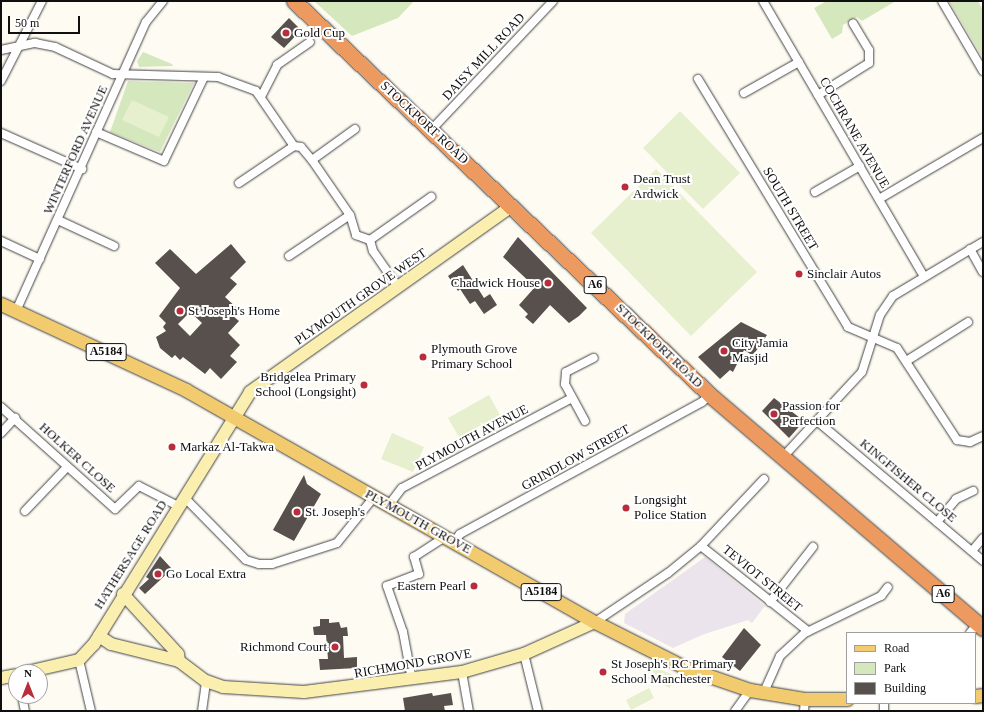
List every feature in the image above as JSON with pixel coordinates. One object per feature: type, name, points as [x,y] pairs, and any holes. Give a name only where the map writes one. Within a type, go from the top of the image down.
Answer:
[{"type":"highway","name":"STOCKPORT ROAD","points":[[294,1],[432,129],[710,395],[977,628]]},
{"type":"main road","name":"PLYMOUTH GROVE","points":[[1,304],[146,370],[233,417],[595,622],[686,668],[750,690],[764,692],[804,705],[846,699]]},
{"type":"street","points":[[1,81],[42,1]]},
{"type":"street","name":"WINTERFORD AVENUE","points":[[16,311],[82,169],[96,132],[146,22],[163,1]]},
{"type":"street","name":"DAISY MILL ROAD","points":[[432,129],[553,1]]},
{"type":"street","name":"COCHRANE AVENUE","points":[[763,1],[924,276]]},
{"type":"street","points":[[942,1],[983,71]]},
{"type":"street","points":[[818,95],[869,63],[869,50],[853,23]]},
{"type":"street","points":[[262,95],[277,65],[310,42]]},
{"type":"street","points":[[1,50],[21,44],[55,47],[112,74],[228,79],[262,95],[294,146]]},
{"type":"street","points":[[744,93],[799,62]]},
{"type":"street","points":[[96,132],[164,161],[204,77]]},
{"type":"street","name":"SOUTH STREET","points":[[698,79],[842,318],[854,332],[874,338],[897,348],[908,360],[949,431],[964,443],[983,436]]},
{"type":"street","points":[[312,160],[355,129]]},
{"type":"street","points":[[1,133],[82,169]]},
{"type":"street","points":[[879,199],[983,138]]},
{"type":"street","points":[[239,183],[294,146],[301,147],[312,160],[350,215],[356,235],[370,240]]},
{"type":"street","points":[[815,192],[860,166]]},
{"type":"street","points":[[370,240],[431,197]]},
{"type":"street","name":"PLYMOUTH GROVE WEST","points":[[233,417],[250,392],[512,206]]},
{"type":"street","points":[[289,256],[350,215]]},
{"type":"street","points":[[58,220],[114,246]]},
{"type":"street","points":[[370,240],[373,251],[398,287]]},
{"type":"street","points":[[1,241],[40,259]]},
{"type":"street","points":[[782,458],[862,372],[885,306],[893,296],[924,276],[983,242]]},
{"type":"street","points":[[970,250],[983,272]]},
{"type":"street","points":[[908,360],[968,322]]},
{"type":"street","points":[[585,421],[565,384],[566,372],[594,358]]},
{"type":"street","name":"GRINDLOW STREET","points":[[412,680],[403,632],[387,586],[419,574],[414,558],[450,540],[704,401],[710,395]]},
{"type":"street","name":"PLYMOUTH AVENUE","points":[[388,505],[402,488],[572,398]]},
{"type":"street","name":"HOLKER CLOSE","points":[[1,407],[115,508],[139,486],[181,502]]},
{"type":"street","name":"HATHERSAGE ROAD","points":[[79,660],[99,636],[123,594],[233,417]]},
{"type":"street","points":[[1,433],[15,418]]},
{"type":"street","name":"KINGFISHER CLOSE","points":[[817,421],[983,560]]},
{"type":"street","points":[[25,511],[67,467]]},
{"type":"street","name":"RICHMOND GROVE","points":[[99,636],[111,644],[179,661],[206,681],[241,691],[304,692],[412,680],[462,672],[524,654],[595,622],[668,573],[701,546],[764,479]]},
{"type":"street","points":[[937,522],[956,499],[973,491]]},
{"type":"street","points":[[181,502],[246,560],[258,564],[272,564],[337,543],[374,497]]},
{"type":"street","points":[[972,551],[983,538]]},
{"type":"street","name":"TEVIOT STREET","points":[[701,546],[808,631]]},
{"type":"street","points":[[770,602],[813,547]]},
{"type":"street","points":[[764,692],[780,656],[808,631],[881,596],[888,587]]},
{"type":"street","name":"RICHMOND GROVE","points":[[123,594],[178,654],[179,661]]},
{"type":"street","points":[[524,654],[538,711]]},
{"type":"street","points":[[48,667],[79,660],[91,711]]},
{"type":"street","points":[[462,672],[469,711]]},
{"type":"street","points":[[202,711],[206,681]]},
{"type":"street","points":[[735,711],[750,690]]},
{"type":"shaded area","points":[[705,557],[765,606],[752,623],[748,620],[702,635],[673,648],[624,623],[625,614]]},
{"type":"green space","points":[[314,1],[414,1],[398,18],[352,36]]},
{"type":"green space","points":[[827,1],[896,1],[862,21],[857,17],[843,25],[842,33],[832,39],[814,8]]},
{"type":"green space","points":[[949,1],[978,1],[983,10],[983,58]]},
{"type":"green space","points":[[143,52],[172,64],[173,66],[139,67],[137,61]]},
{"type":"green space","points":[[128,81],[194,83],[160,152],[110,132]]},
{"type":"green space","points":[[132,100],[169,117],[159,137],[122,120]]},
{"type":"green space","points":[[680,111],[740,173],[703,209],[643,148]]},
{"type":"green space","points":[[656,169],[757,272],[691,336],[591,233]]},
{"type":"green space","points":[[489,395],[500,415],[459,437],[448,418]]},
{"type":"green space","points":[[392,433],[424,447],[413,472],[381,459]]},
{"type":"green space","points":[[653,666],[675,676],[670,688],[647,678]]},
{"type":"green space","points":[[649,688],[654,698],[631,710],[626,700]]},
{"type":"building","name":"Gold Cup","points":[[289,18],[301,30],[284,48],[271,37]]},
{"type":"building","name":"Chadwick House","points":[[518,237],[587,308],[569,323],[550,305],[533,324],[525,317],[528,314],[519,305],[535,287],[503,257]]},
{"type":"building","name":"St Joseph's Home","points":[[231,244],[246,262],[230,278],[237,284],[225,297],[239,310],[233,316],[239,321],[228,333],[240,345],[230,356],[237,362],[221,379],[210,368],[205,374],[183,357],[180,360],[175,355],[172,358],[160,348],[156,337],[166,331],[163,327],[166,323],[159,316],[180,288],[155,263],[170,249],[196,274]],"holes":[[[190,312],[202,323],[190,336],[178,324]]]},
{"type":"building","points":[[463,265],[484,298],[490,294],[497,305],[484,314],[475,301],[470,304],[460,289],[458,291],[448,276]]},
{"type":"building","name":"City Jamia Masjid","points":[[741,322],[767,335],[752,355],[744,350],[733,372],[730,370],[720,379],[698,357]]},
{"type":"building","points":[[774,398],[804,421],[789,438],[762,411]]},
{"type":"building","name":"St. Joseph's","points":[[304,475],[307,484],[321,494],[294,541],[273,530]]},
{"type":"building","name":"Go Local Extra","points":[[160,556],[172,569],[145,594],[139,588],[149,579],[146,577]]},
{"type":"building","name":"Richmond Court","points":[[320,619],[329,619],[329,623],[339,622],[341,628],[347,627],[348,636],[343,636],[344,658],[357,657],[357,668],[320,670],[319,659],[328,659],[326,635],[314,635],[313,627],[320,626]]},
{"type":"building","points":[[744,628],[761,645],[740,671],[722,657]]},
{"type":"building","points":[[432,693],[433,696],[451,693],[453,705],[444,706],[445,711],[405,711],[403,698]]},
{"type":"place","name":"Gold Cup","points":[[286,33]]},
{"type":"place","name":"Dean Trust Ardwick","points":[[625,187]]},
{"type":"place","name":"Sinclair Autos","points":[[799,274]]},
{"type":"place","name":"Chadwick House","points":[[548,283]]},
{"type":"place","name":"St Joseph's Home","points":[[180,311]]},
{"type":"place","name":"City Jamia Masjid","points":[[724,351]]},
{"type":"place","name":"Plymouth Grove Primary School","points":[[423,357]]},
{"type":"place","name":"Bridgelea Primary School (Longsight)","points":[[364,385]]},
{"type":"place","name":"Passion for Perfection","points":[[774,414]]},
{"type":"place","name":"Markaz Al-Takwa","points":[[172,447]]},
{"type":"place","name":"Longsight Police Station","points":[[626,508]]},
{"type":"place","name":"St. Joseph's","points":[[297,512]]},
{"type":"place","name":"Go Local Extra","points":[[158,574]]},
{"type":"place","name":"Eastern Pearl","points":[[474,586]]},
{"type":"place","name":"Richmond Court","points":[[335,647]]},
{"type":"place","name":"St Joseph's RC Primary School Manchester","points":[[603,672]]}]
